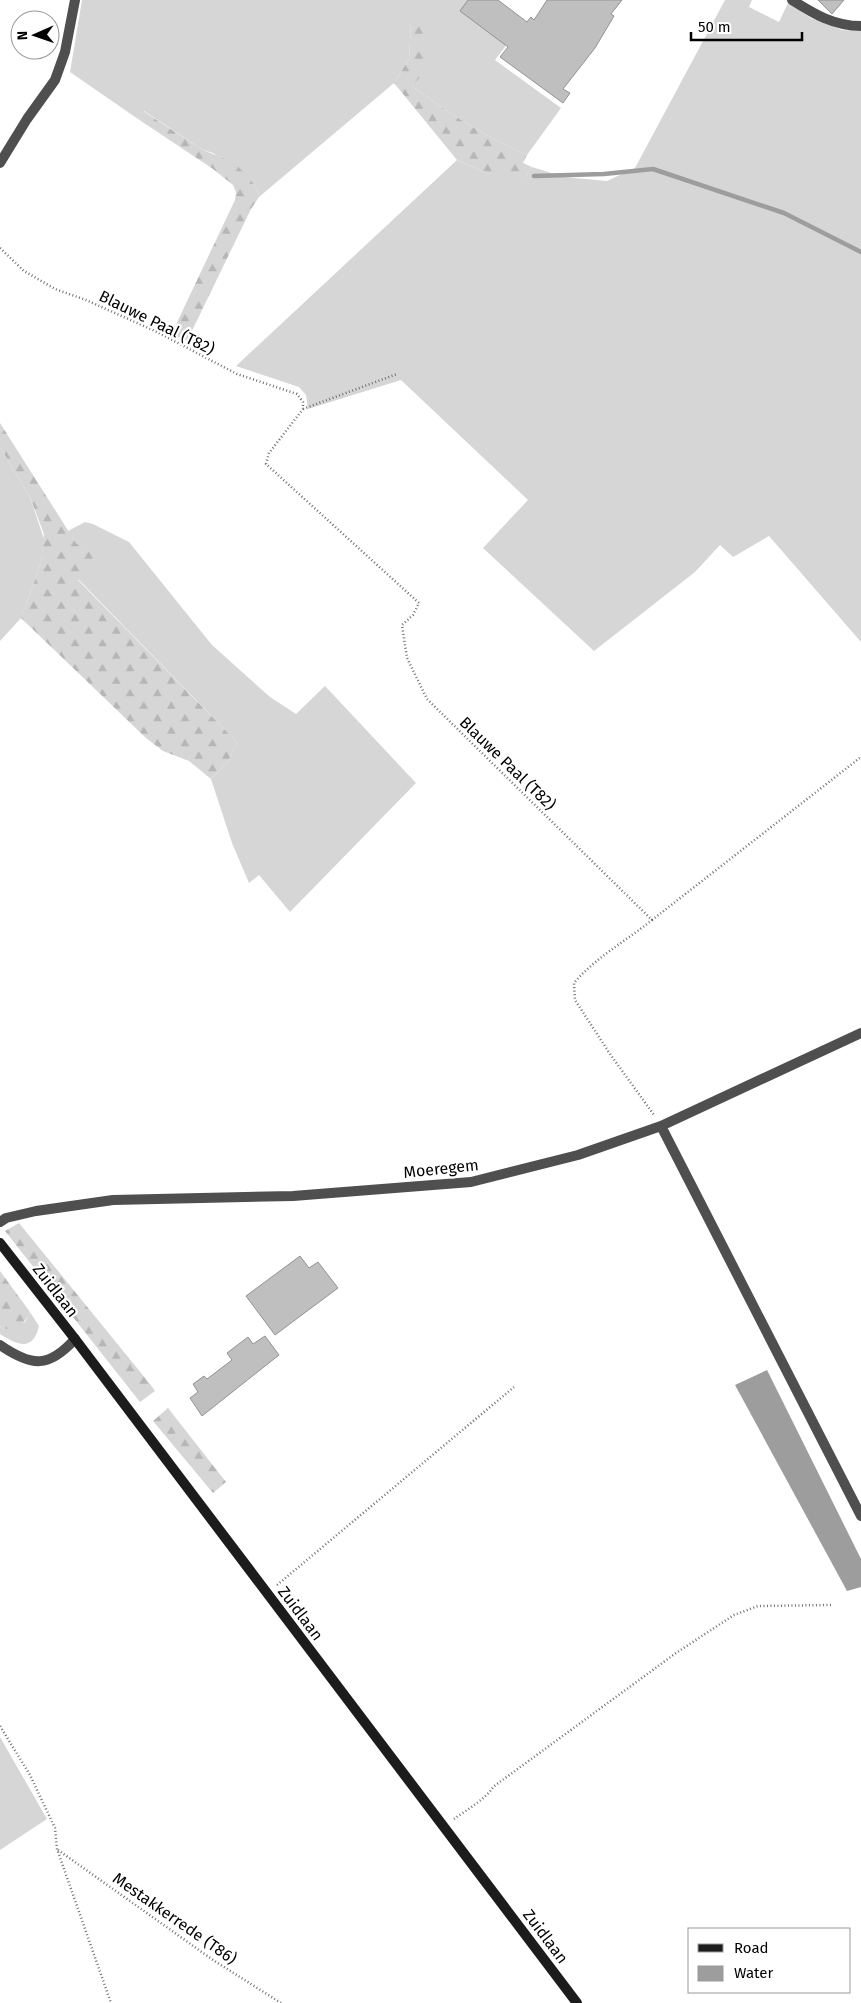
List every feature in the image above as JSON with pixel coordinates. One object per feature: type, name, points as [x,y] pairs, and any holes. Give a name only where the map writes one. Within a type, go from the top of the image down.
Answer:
[{"type":"main road","name":"Zuidlaan","points":[[0,1243],[76,1339],[577,2003]]},
{"type":"street","points":[[0,163],[27,119],[55,80],[66,52],[75,0]]},
{"type":"street","points":[[792,0],[814,14],[837,23],[861,26]]},
{"type":"street","name":"Moeregem","points":[[0,1222],[6,1218],[36,1211],[113,1200],[293,1196],[471,1182],[578,1155],[661,1126],[861,1033]]},
{"type":"street","points":[[661,1126],[861,1516]]},
{"type":"street","points":[[0,1345],[13,1354],[34,1361],[51,1360],[64,1352],[76,1339]]},
{"type":"path","name":"Blauwe Paal (T82)","points":[[0,248],[24,270],[55,288],[155,331],[237,374],[297,394],[303,402],[302,409],[269,453],[266,464],[418,603],[413,616],[402,625],[407,658],[427,699],[652,920]]},
{"type":"path","points":[[302,409],[397,374]]},
{"type":"path","points":[[661,1126],[574,1000],[574,983],[588,967],[631,937],[861,757]]},
{"type":"path","points":[[268,1593],[514,1388]]},
{"type":"path","points":[[444,1827],[473,1804],[488,1796],[493,1787],[676,1653],[734,1616],[758,1606],[831,1605]]},
{"type":"path","points":[[0,1726],[30,1775],[55,1828],[57,1849],[111,2003]]},
{"type":"path","name":"Mestakkerrede (T86)","points":[[57,1849],[213,1960],[281,2003]]},
{"type":"green space","points":[[82,0],[491,0],[523,23],[495,60],[561,108],[527,155],[482,132],[439,106],[412,86],[411,23],[409,59],[394,83],[259,197],[254,184],[213,153],[203,150],[144,111],[138,119],[70,72]]},
{"type":"green space","points":[[725,0],[752,0],[749,7],[779,22],[788,3],[811,18],[842,30],[861,31],[861,642],[769,536],[733,557],[720,545],[695,572],[594,651],[483,548],[528,500],[401,380],[308,409],[306,395],[299,387],[236,366],[457,160],[487,173],[525,178],[532,167],[564,177],[607,181],[635,168]]},
{"type":"green space","points":[[411,23],[418,23],[424,27],[428,52],[422,75],[412,86],[468,124],[527,155],[523,163],[532,167],[525,178],[518,179],[487,173],[457,160],[394,83],[409,59]]},
{"type":"green space","points":[[143,111],[203,150],[235,163],[254,184],[259,197],[251,209],[188,339],[184,341],[172,333],[235,200],[236,192],[233,185],[213,169],[138,119]]},
{"type":"green space","points":[[0,423],[76,543],[92,554],[94,568],[78,580],[237,742],[228,762],[211,779],[189,761],[163,751],[146,738],[21,618],[41,563],[44,534],[30,497],[0,447]]},
{"type":"green space","points":[[0,447],[30,497],[44,539],[41,563],[21,618],[0,641]]},
{"type":"green space","points":[[85,522],[129,542],[212,645],[270,697],[296,714],[325,686],[416,783],[290,912],[259,875],[249,883],[232,843],[211,779],[228,762],[237,742],[78,579],[92,555],[76,543],[68,531]]},
{"type":"green space","points":[[19,1223],[155,1391],[140,1402],[5,1231]]},
{"type":"green space","points":[[0,1271],[30,1312],[23,1323],[13,1328],[4,1329],[0,1326]]},
{"type":"green space","points":[[30,1312],[39,1326],[33,1340],[29,1343],[18,1343],[0,1334],[0,1326],[4,1329],[25,1322]]},
{"type":"green space","points":[[168,1408],[226,1482],[213,1493],[153,1421]]},
{"type":"green space","points":[[0,1737],[47,1819],[0,1850]]},
{"type":"water","points":[[767,1370],[861,1559],[861,1587],[847,1591],[735,1385]]},
{"type":"building","points":[[468,0],[498,0],[527,22],[531,17],[534,20],[547,0],[622,0],[611,14],[614,16],[595,48],[563,89],[570,93],[563,103],[500,57],[508,47],[460,11]]},
{"type":"building","points":[[818,0],[844,0],[832,14]]},
{"type":"building","points":[[300,1256],[309,1268],[318,1262],[338,1288],[275,1335],[246,1296]]},
{"type":"building","points":[[265,1336],[279,1355],[202,1416],[190,1398],[198,1392],[193,1384],[204,1376],[207,1379],[232,1360],[227,1353],[248,1337],[253,1344]]},
{"type":"waterway","points":[[534,176],[604,174],[653,169],[784,213],[861,252]]}]
